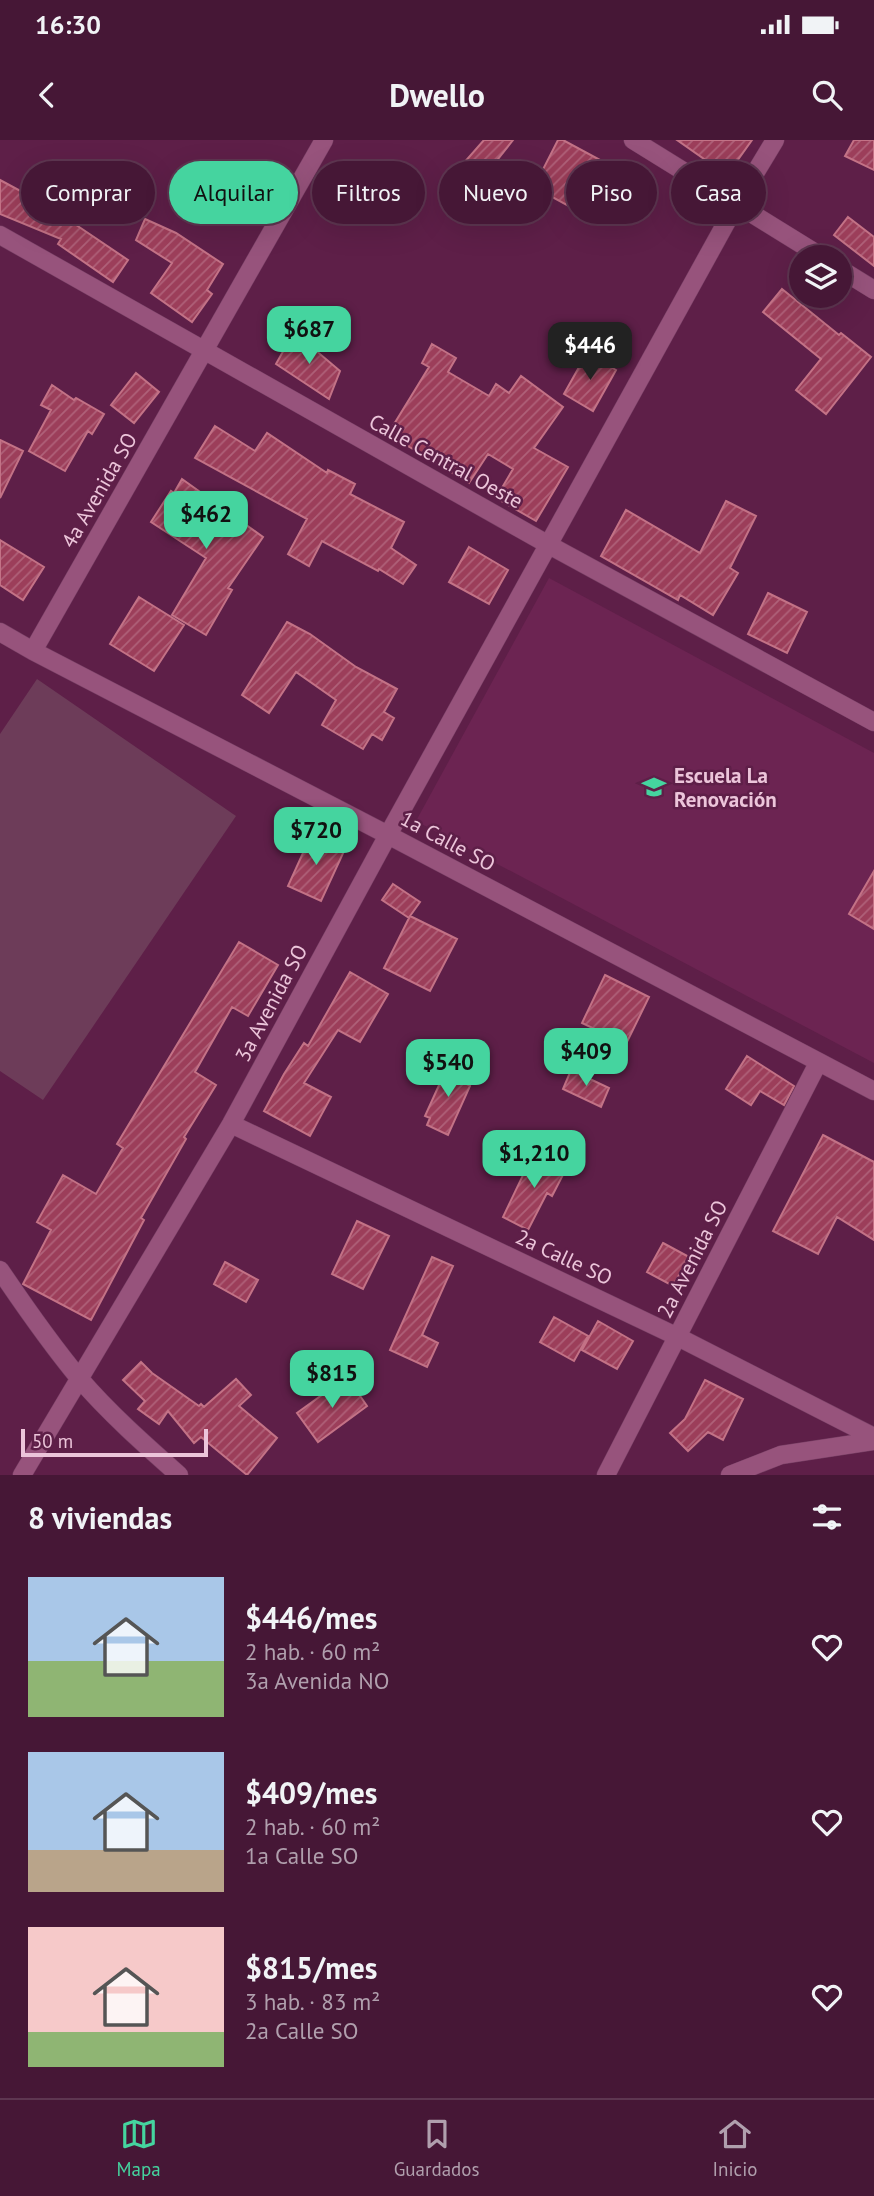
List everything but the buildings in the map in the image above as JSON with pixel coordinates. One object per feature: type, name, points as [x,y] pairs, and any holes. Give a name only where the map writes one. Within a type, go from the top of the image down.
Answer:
[{"type":"street","name":"4a Avenida SO","points":[[33,652],[324,140]]},
{"type":"street","points":[[633,140],[671,163]]},
{"type":"street","name":"3a Avenida SO","points":[[762,161],[775,140]]},
{"type":"street","points":[[766,221],[803,245]]},
{"type":"street","name":"3a Avenida SO","points":[[22,1475],[231,1124],[725,224]]},
{"type":"street","name":"Calle Central Oeste","points":[[0,234],[549,545],[874,722]]},
{"type":"street","points":[[852,276],[874,290]]},
{"type":"street","name":"1a Calle SO","points":[[0,632],[33,652],[874,1091]]},
{"type":"street","name":"2a Avenida SO","points":[[606,1475],[818,1062]]},
{"type":"street","name":"2a Calle SO","points":[[231,1124],[678,1337],[874,1439]]},
{"type":"street","points":[[3,1279],[80,1378],[122,1424],[179,1475]]},
{"type":"street","points":[[730,1475],[780,1455],[874,1439]]},
{"type":"shaded area","name":"Escuela La Renovación","points":[[549,578],[874,753],[874,1063],[416,821]]},
{"type":"shaded area","points":[[37,679],[236,816],[43,1100],[0,1071],[0,734]]},
{"type":"place","name":"Escuela La Renovación","points":[[654,787]]}]
